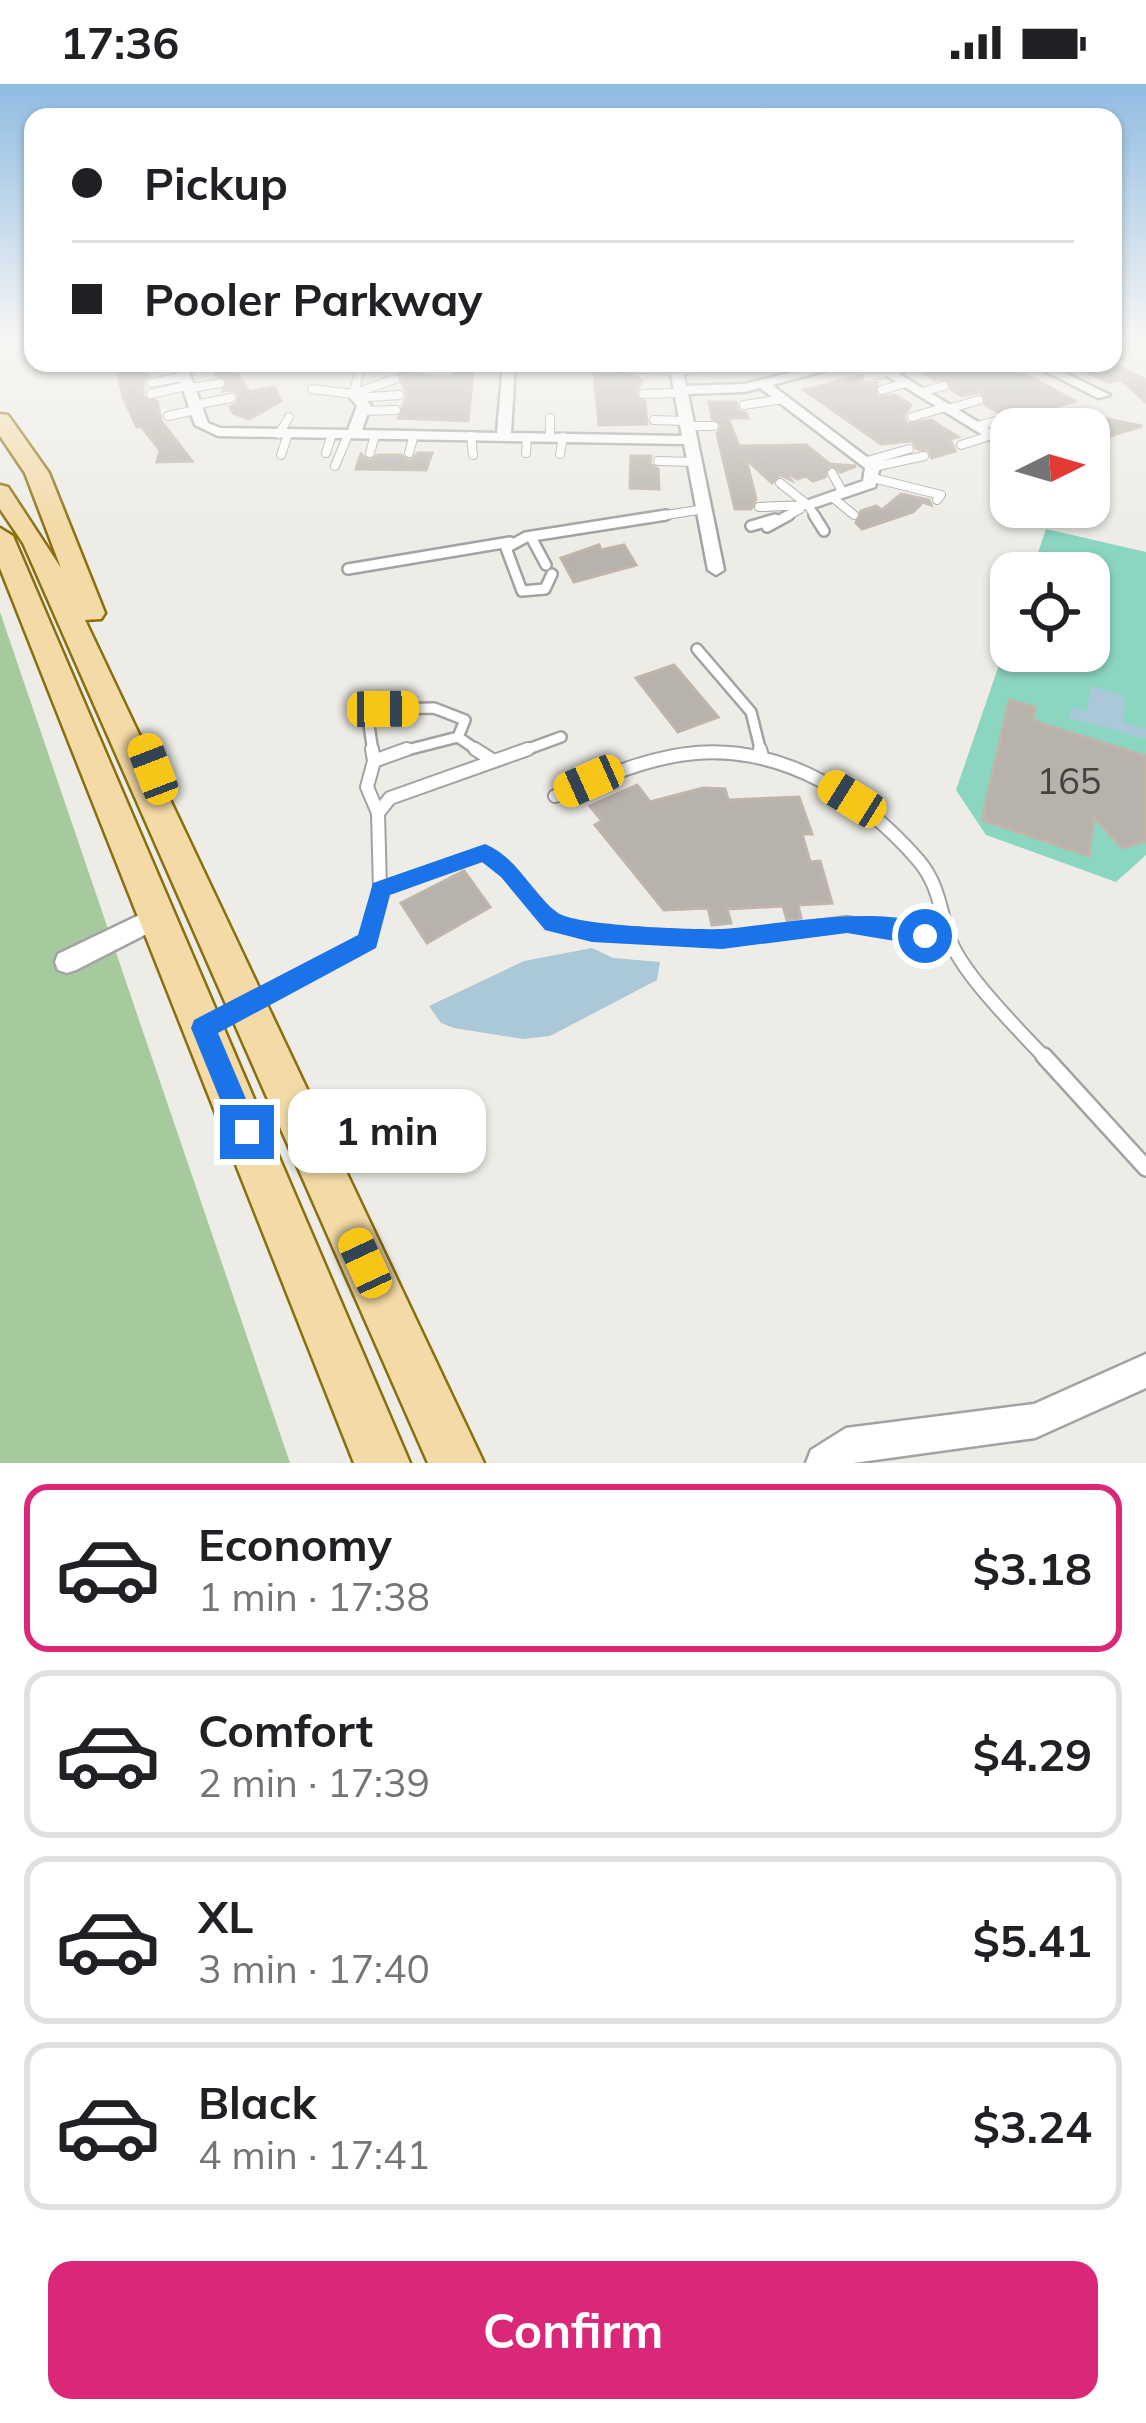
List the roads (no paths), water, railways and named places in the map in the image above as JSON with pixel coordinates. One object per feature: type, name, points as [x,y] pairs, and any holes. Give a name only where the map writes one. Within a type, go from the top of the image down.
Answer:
[{"type":"main road","points":[[0,420],[37,473],[220,944]]},
{"type":"main road","points":[[0,492],[36,543],[456,1463]]},
{"type":"main road","points":[[0,536],[382,1463]]},
{"type":"street","points":[[193,403],[202,425],[218,432],[504,436],[527,445],[686,429]]},
{"type":"street","points":[[344,434],[356,403]]},
{"type":"street","points":[[504,436],[506,403]]},
{"type":"street","points":[[681,403],[716,570]]},
{"type":"street","points":[[789,403],[871,468],[870,484],[808,505]]},
{"type":"street","points":[[939,403],[990,432]]},
{"type":"street","points":[[67,962],[158,917]]},
{"type":"street","points":[[824,1463],[846,1445],[1035,1421],[1146,1371]]},
{"type":"lane","points":[[168,416],[212,403]]},
{"type":"lane","points":[[367,403],[395,410]]},
{"type":"lane","points":[[744,405],[755,403]]},
{"type":"lane","points":[[912,417],[966,403]]},
{"type":"lane","points":[[281,455],[290,417]]},
{"type":"lane","points":[[550,418],[558,443]]},
{"type":"lane","points":[[654,420],[686,429],[714,425]]},
{"type":"lane","points":[[977,426],[990,423]]},
{"type":"lane","points":[[326,453],[344,434]]},
{"type":"lane","points":[[334,466],[344,434]]},
{"type":"lane","points":[[370,453],[375,435]]},
{"type":"lane","points":[[409,453],[414,435]]},
{"type":"lane","points":[[471,436],[473,455]]},
{"type":"lane","points":[[961,445],[990,441]]},
{"type":"lane","points":[[871,468],[909,448]]},
{"type":"lane","points":[[871,468],[924,457]]},
{"type":"lane","points":[[658,461],[693,462]]},
{"type":"lane","points":[[871,468],[941,495],[938,500]]},
{"type":"lane","points":[[832,473],[837,495],[854,515]]},
{"type":"lane","points":[[780,483],[808,505],[824,531]]},
{"type":"lane","points":[[759,507],[808,505]]},
{"type":"lane","points":[[767,527],[808,505]]},
{"type":"lane","points":[[348,569],[704,509]]},
{"type":"lane","points":[[751,526],[784,518]]},
{"type":"lane","points":[[512,542],[505,553],[522,591],[545,589],[549,569],[528,537]]},
{"type":"lane","points":[[697,649],[751,712],[762,756]]},
{"type":"lane","points":[[203,1028],[368,941],[380,889],[378,813],[368,787],[374,760],[369,725],[383,709],[434,708],[465,720],[458,737]]},
{"type":"lane","points":[[374,760],[428,741],[458,737],[494,761]]},
{"type":"lane","points":[[378,813],[390,798],[561,737]]},
{"type":"lane","points":[[555,796],[668,756],[762,756],[818,778],[874,816],[906,845],[944,905],[950,940],[993,1001],[1146,1168]]},
{"type":"lane","points":[[380,889],[485,853],[508,870],[553,923],[592,932],[722,939],[847,923],[950,940]]},
{"type":"water","points":[[1090,686],[1125,696],[1123,722],[1146,729],[1146,739],[1069,718],[1071,707],[1087,711]]},
{"type":"water","points":[[592,948],[613,958],[660,962],[657,980],[550,1036],[523,1039],[454,1028],[441,1023],[429,1006],[524,961]]}]
